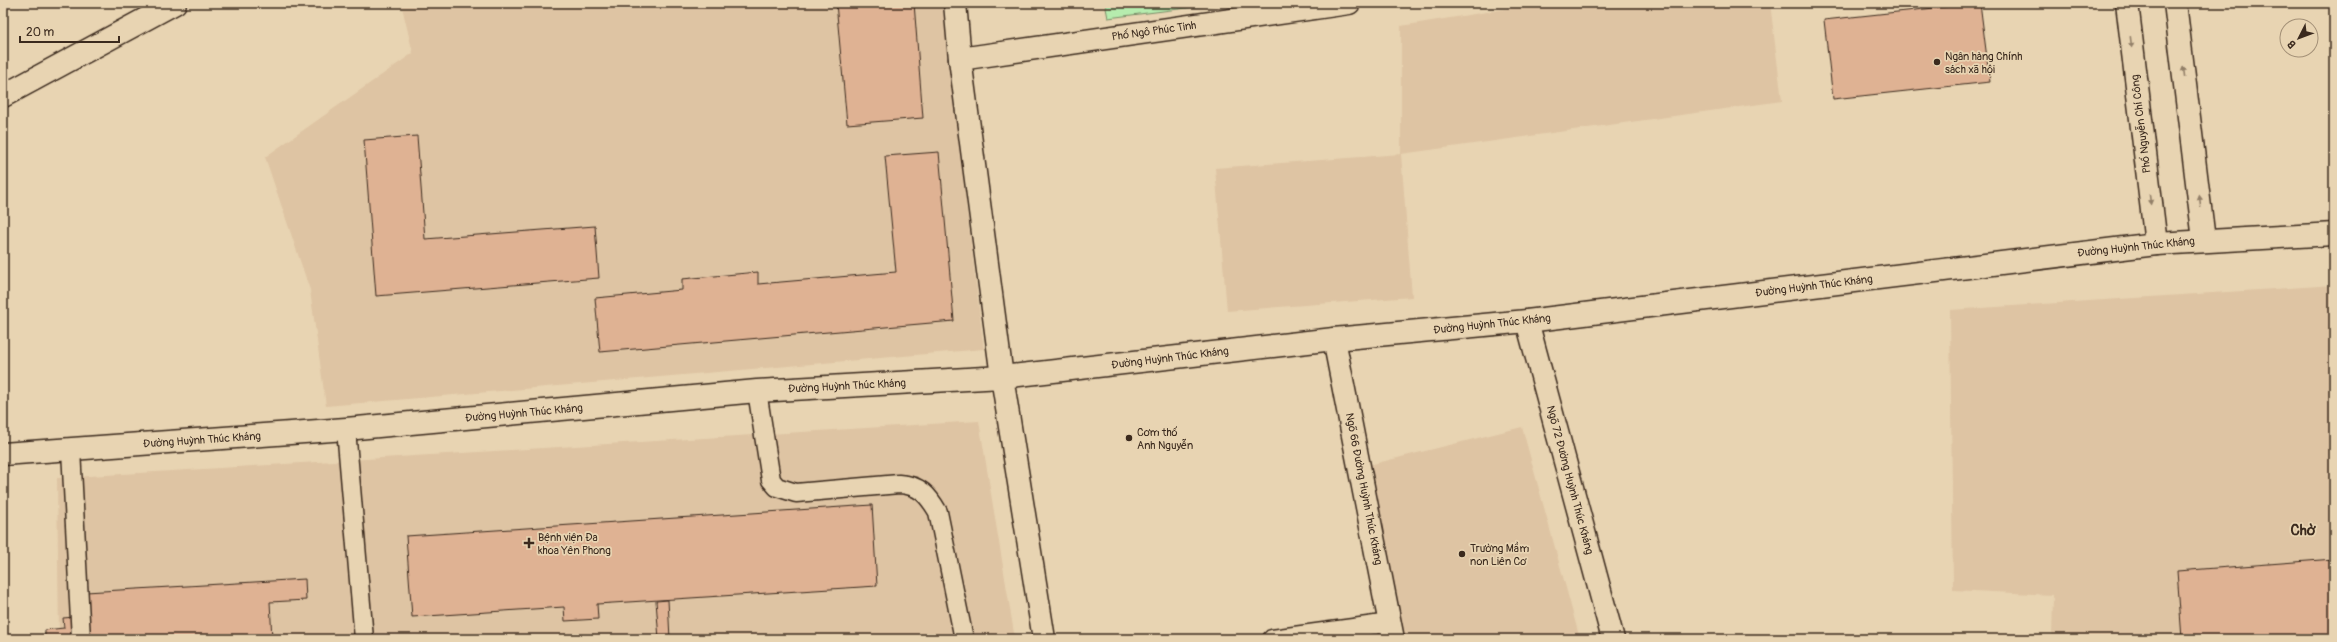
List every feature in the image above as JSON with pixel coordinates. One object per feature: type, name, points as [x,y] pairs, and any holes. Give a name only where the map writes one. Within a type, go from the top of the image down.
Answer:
[{"type":"main road","points":[[3,96],[175,3]]},
{"type":"main road","points":[[955,3],[960,60],[1002,377],[1044,639]]},
{"type":"main road","name":"Phố Ngô Phúc Tinh","points":[[960,60],[1349,3]]},
{"type":"main road","name":"Phố Nguyễn Chí Công","points":[[2126,3],[2156,244]]},
{"type":"main road","points":[[2175,3],[2204,240]]},
{"type":"main road","name":"Đường Huỳnh Thúc Kháng","points":[[3,454],[346,429],[757,392],[1002,377],[1334,339],[1526,321],[2156,244],[2204,240],[2334,234]]},
{"type":"main road","name":"Ngõ 72 Đường Huỳnh Thúc Kháng","points":[[1526,321],[1613,639]]},
{"type":"main road","name":"Ngõ 66 Đường Huỳnh Thúc Kháng","points":[[1334,339],[1392,631]]},
{"type":"lane","points":[[757,392],[771,480],[777,487],[796,493],[899,484],[912,485],[926,496],[938,512],[964,639]]},
{"type":"lane","points":[[346,429],[364,639]]},
{"type":"lane","points":[[71,450],[81,639]]},
{"type":"lane","points":[[1272,639],[1392,631]]},
{"type":"shaded area","points":[[401,3],[942,3],[984,349],[326,406],[310,290],[265,157],[413,53]]},
{"type":"shaded area","points":[[1542,3],[1770,3],[1782,101],[1401,154],[1401,26]]},
{"type":"shaded area","points":[[1401,154],[1412,297],[1227,311],[1215,168]]},
{"type":"shaded area","points":[[2334,285],[2334,639],[2052,639],[2053,595],[1953,590],[1950,310]]},
{"type":"shaded area","name":"Bệnh viện Đa khoa Yên Phong","points":[[979,421],[1015,639],[59,639],[57,478]]},
{"type":"shaded area","name":"Trường Mầm non Liên Cơ","points":[[1522,427],[1580,639],[1383,639],[1353,469]]},
{"type":"green space","points":[[1105,3],[1226,3],[1108,18]]},
{"type":"building","points":[[836,3],[914,3],[923,118],[847,124]]},
{"type":"building","points":[[1980,3],[1990,82],[1833,99],[1824,20]]},
{"type":"building","points":[[417,136],[425,239],[595,226],[599,278],[376,296],[364,140]]},
{"type":"building","points":[[939,152],[954,321],[600,352],[595,298],[682,290],[682,279],[758,272],[758,284],[896,272],[885,156]]},
{"type":"building","points":[[872,505],[877,586],[597,604],[598,619],[565,621],[564,607],[412,617],[406,536]]},
{"type":"building","points":[[2334,559],[2334,639],[2182,639],[2177,571]]},
{"type":"building","points":[[305,579],[306,600],[270,602],[272,639],[45,639],[45,630],[64,628],[63,618],[87,616],[86,592]]},
{"type":"building","points":[[668,600],[670,639],[659,639],[656,601]]},
{"type":"building","points":[[499,637],[500,639],[462,639]]},
{"type":"building","points":[[617,637],[617,639],[571,639]]},
{"type":"place","name":"Ngân hàng Chính sách xã hội","points":[[1937,62]]},
{"type":"place","name":"Cơm thố Anh Nguyễn","points":[[1129,438]]},
{"type":"place","name":"Bệnh viện Đa khoa Yên Phong","points":[[529,543]]},
{"type":"place","name":"Trường Mầm non Liên Cơ","points":[[1462,554]]},
{"type":"district","name":"Chờ","points":[[2303,530]]}]
